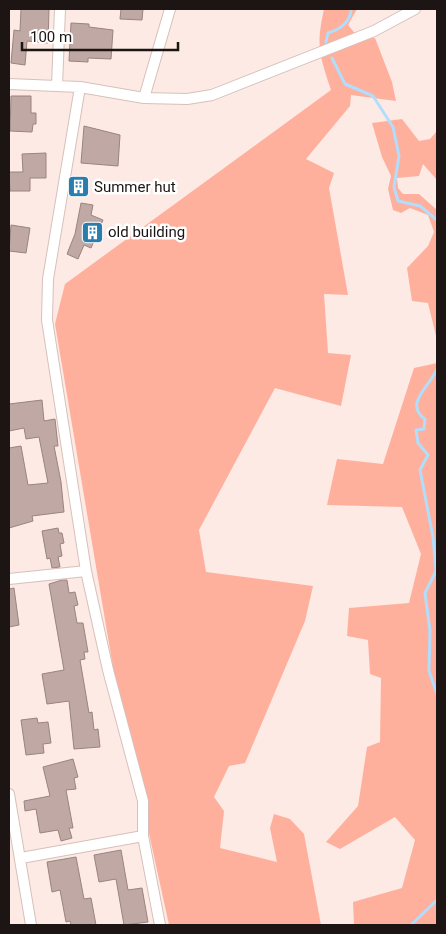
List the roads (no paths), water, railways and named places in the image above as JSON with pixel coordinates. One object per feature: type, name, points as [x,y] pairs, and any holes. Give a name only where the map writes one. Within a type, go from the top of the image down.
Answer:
[{"type":"street","points":[[57,86],[60,9]]},
{"type":"street","points":[[144,98],[170,9]]},
{"type":"street","points":[[9,84],[80,87],[144,98],[187,99],[212,95],[374,31],[415,9]]},
{"type":"street","points":[[80,87],[48,279],[47,312],[86,571],[108,670],[143,801],[143,836],[160,925]]},
{"type":"street","points":[[9,579],[86,571]]},
{"type":"street","points":[[9,794],[31,925]]},
{"type":"street","points":[[21,858],[143,836]]},
{"type":"waterway","points":[[326,42],[328,33],[340,28],[347,22],[351,9]]},
{"type":"waterway","points":[[332,58],[345,84],[373,96],[393,127],[399,156],[394,187],[398,201],[420,206],[437,220]]},
{"type":"waterway","points":[[437,369],[420,394],[417,407],[419,413],[425,419],[424,429],[416,430],[418,443],[428,455],[420,470],[433,537],[436,571],[425,593],[430,631],[429,671],[437,694]]},
{"type":"waterway","points":[[411,925],[437,900]]},
{"type":"place","name":"Summer hut","points":[[78,187]]},
{"type":"place","name":"old building","points":[[92,232]]}]
